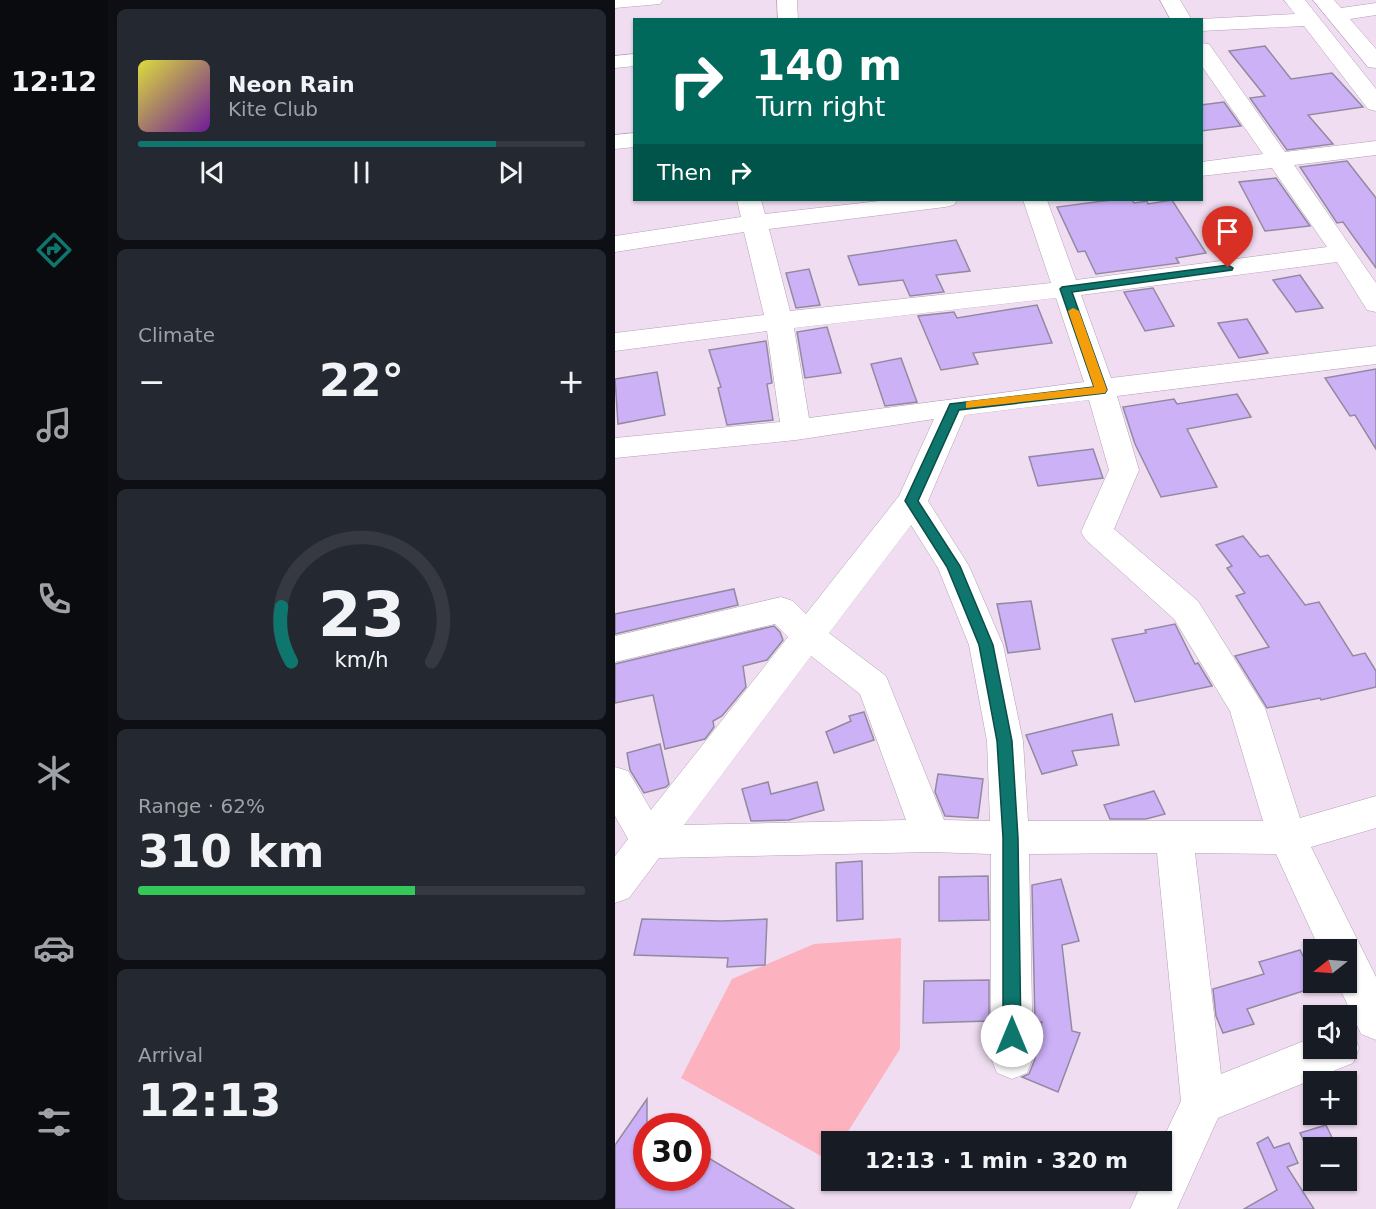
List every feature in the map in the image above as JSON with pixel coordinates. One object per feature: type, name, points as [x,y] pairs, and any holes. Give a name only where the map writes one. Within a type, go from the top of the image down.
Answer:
[{"type":"street","points":[[615,2],[653,0]]},
{"type":"street","points":[[787,0],[788,18]]},
{"type":"street","points":[[1170,0],[1181,18]]},
{"type":"street","points":[[1294,0],[1376,104]]},
{"type":"street","points":[[1332,12],[1376,9]]},
{"type":"street","points":[[1332,12],[1376,15]]},
{"type":"street","points":[[1332,12],[1376,62]]},
{"type":"street","points":[[1203,26],[1309,20]]},
{"type":"street","points":[[1203,55],[1213,85],[1279,159],[1344,252],[1376,304]]},
{"type":"street","points":[[615,62],[633,60]]},
{"type":"street","points":[[615,142],[633,140]]},
{"type":"street","points":[[1203,169],[1376,148]]},
{"type":"street","points":[[615,244],[751,211],[927,201]]},
{"type":"street","points":[[1035,201],[1101,390],[1124,470],[1097,532],[1186,610],[1247,708],[1287,838],[1336,939]]},
{"type":"street","points":[[751,211],[779,321],[796,430]]},
{"type":"street","points":[[615,342],[1066,289],[1344,252]]},
{"type":"street","points":[[615,448],[796,430],[954,406],[1376,355]]},
{"type":"street","points":[[615,886],[912,501],[954,406]]},
{"type":"street","points":[[912,501],[953,566],[986,645],[1005,741],[1011,838],[1012,1058]]},
{"type":"street","points":[[615,649],[781,610],[837,600]]},
{"type":"street","points":[[781,610],[809,636],[874,686],[931,836]]},
{"type":"street","points":[[615,782],[649,842]]},
{"type":"street","points":[[649,842],[931,836],[1287,838],[1376,812]]},
{"type":"street","points":[[1153,1209],[1203,1103],[1174,836]]},
{"type":"street","points":[[1357,981],[1376,1020]]},
{"type":"street","points":[[1357,1041],[1376,1033]]},
{"type":"street","points":[[1203,1103],[1311,1059]]},
{"type":"shaded area","points":[[901,938],[900,1049],[848,1131],[821,1131],[821,1156],[681,1078],[732,979],[814,944]]},
{"type":"building","points":[[1265,46],[1291,79],[1332,73],[1363,107],[1308,115],[1333,144],[1287,150],[1250,98],[1265,96],[1229,51]]},
{"type":"building","points":[[1224,102],[1241,126],[1203,131],[1203,105]]},
{"type":"building","points":[[1347,161],[1376,198],[1376,268],[1343,222],[1337,223],[1300,167]]},
{"type":"building","points":[[1276,178],[1310,226],[1265,231],[1239,182]]},
{"type":"building","points":[[1103,201],[1133,201],[1134,203],[1147,201],[1148,204],[1173,201],[1206,253],[1176,258],[1179,263],[1096,274],[1085,251],[1078,252],[1057,207]]},
{"type":"building","points":[[956,240],[970,271],[936,275],[944,292],[910,296],[903,280],[859,285],[848,256]]},
{"type":"building","points":[[809,269],[820,305],[796,308],[786,273]]},
{"type":"building","points":[[1300,275],[1323,308],[1296,312],[1273,280]]},
{"type":"building","points":[[1153,288],[1174,326],[1145,331],[1124,292]]},
{"type":"building","points":[[1037,305],[1052,343],[973,353],[978,364],[941,370],[918,316],[954,312],[957,318]]},
{"type":"building","points":[[1247,319],[1268,353],[1239,358],[1218,323]]},
{"type":"building","points":[[827,327],[841,373],[805,378],[797,332]]},
{"type":"building","points":[[766,341],[772,383],[767,384],[773,420],[727,425],[718,388],[721,387],[709,350]]},
{"type":"building","points":[[901,358],[917,402],[885,406],[871,364]]},
{"type":"building","points":[[1376,369],[1376,449],[1355,415],[1350,416],[1325,378]]},
{"type":"building","points":[[657,372],[665,415],[618,424],[615,379]]},
{"type":"building","points":[[1237,394],[1251,417],[1187,429],[1217,487],[1161,497],[1135,444],[1123,407],[1174,399],[1177,404]]},
{"type":"building","points":[[1093,449],[1103,478],[1038,486],[1029,457]]},
{"type":"building","points":[[1243,536],[1260,557],[1268,555],[1305,605],[1319,602],[1353,656],[1365,653],[1376,671],[1376,687],[1321,700],[1320,698],[1267,708],[1235,656],[1269,647],[1236,596],[1245,593],[1227,568],[1232,566],[1216,545]]},
{"type":"building","points":[[734,589],[738,605],[615,634],[615,614]]},
{"type":"building","points":[[1031,601],[1040,649],[1008,653],[997,604]]},
{"type":"building","points":[[1175,624],[1195,664],[1198,663],[1212,686],[1135,702],[1112,639],[1146,633],[1145,630]]},
{"type":"building","points":[[774,626],[780,632],[783,640],[767,660],[743,666],[746,687],[722,716],[713,721],[714,727],[705,739],[665,749],[653,695],[615,703],[615,664]]},
{"type":"building","points":[[864,712],[874,740],[834,753],[826,732],[851,721],[849,716]]},
{"type":"building","points":[[1112,714],[1119,745],[1072,751],[1077,765],[1042,774],[1026,735]]},
{"type":"building","points":[[660,744],[669,784],[666,787],[644,793],[630,770],[627,753]]},
{"type":"building","points":[[938,774],[983,779],[978,818],[945,816],[935,792]]},
{"type":"building","points":[[768,782],[771,794],[817,782],[824,810],[789,820],[751,821],[742,789]]},
{"type":"building","points":[[1154,791],[1165,814],[1146,819],[1110,819],[1104,805]]},
{"type":"building","points":[[862,861],[863,919],[837,921],[836,863]]},
{"type":"building","points":[[988,876],[989,920],[939,921],[939,877]]},
{"type":"building","points":[[1061,879],[1079,941],[1062,945],[1072,1031],[1080,1033],[1058,1092],[1022,1077],[1029,1074],[1035,1059],[1035,1040],[1042,1022],[1035,1022],[1032,885]]},
{"type":"building","points":[[642,919],[722,921],[767,919],[765,965],[727,967],[728,958],[634,955]]},
{"type":"building","points":[[1300,950],[1303,956],[1303,991],[1247,1009],[1254,1024],[1223,1033],[1216,1016],[1213,989],[1264,974],[1259,962]]},
{"type":"building","points":[[989,980],[989,1021],[923,1023],[924,981]]},
{"type":"building","points":[[647,1099],[647,1113],[637,1113]]},
{"type":"building","points":[[633,1119],[633,1191],[711,1191],[711,1159],[794,1209],[615,1209],[615,1145]]},
{"type":"building","points":[[1326,1125],[1332,1137],[1303,1137],[1303,1140],[1300,1133]]},
{"type":"building","points":[[1268,1137],[1274,1148],[1289,1143],[1298,1163],[1287,1167],[1314,1209],[1244,1209],[1277,1190],[1257,1143]]},
{"type":"slow traffic","points":[[970,405],[1101,390],[1073,311]]},
{"type":"route","points":[[1012,1036],[1011,838],[1005,741],[986,645],[953,566],[912,501],[954,406],[1101,390],[1066,289],[1228,268]]}]
